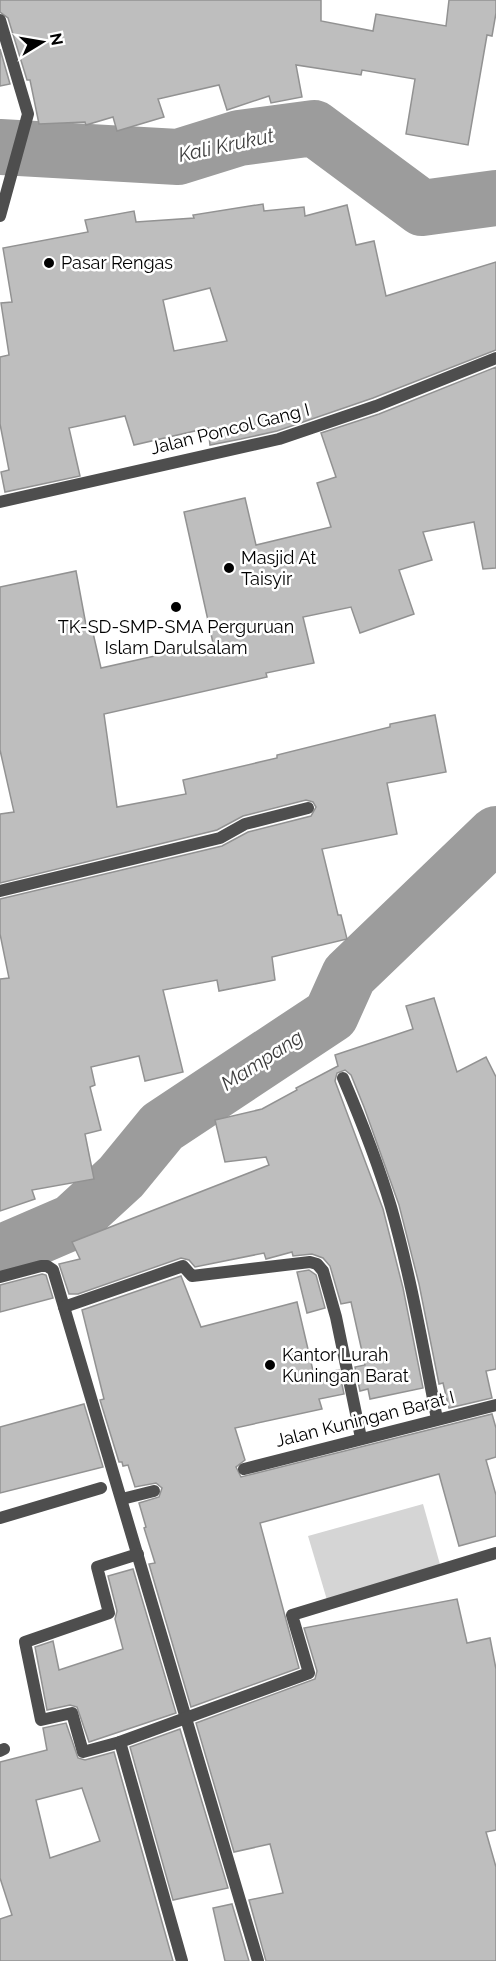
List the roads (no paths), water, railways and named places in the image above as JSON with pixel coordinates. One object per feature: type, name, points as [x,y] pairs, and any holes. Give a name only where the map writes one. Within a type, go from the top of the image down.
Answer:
[{"type":"street","points":[[0,20],[28,114],[0,216]]},
{"type":"street","name":"Jalan Poncol Gang I","points":[[1,502],[279,439],[376,406],[496,358]]},
{"type":"street","points":[[0,488],[1,502]]},
{"type":"street","points":[[0,891],[220,838],[245,824],[308,808]]},
{"type":"street","points":[[343,1078],[367,1135],[391,1206],[409,1279],[437,1419]]},
{"type":"street","points":[[64,1307],[183,1266],[192,1276],[207,1277],[292,1264],[310,1262],[317,1264],[323,1271],[336,1317],[362,1438]]},
{"type":"street","points":[[0,1278],[47,1266],[53,1270],[258,1961]]},
{"type":"street","name":"Jalan Kuningan Barat I","points":[[244,1469],[496,1405]]},
{"type":"street","points":[[0,1518],[101,1488]]},
{"type":"street","points":[[122,1499],[154,1491]]},
{"type":"street","points":[[138,1554],[97,1567],[109,1613],[25,1642],[40,1720],[72,1713],[83,1752],[120,1742],[309,1673],[292,1615],[496,1553]]},
{"type":"street","points":[[120,1742],[182,1961]]},
{"type":"waterway","name":"Kali Krukut","points":[[0,147],[178,157],[239,138],[314,128],[422,208],[496,198]]},
{"type":"waterway","name":"Mampang","points":[[0,1253],[72,1222],[121,1177],[162,1127],[331,1015],[349,975],[496,834]]},
{"type":"place","name":"Pasar Rengas","points":[[49,263]]},
{"type":"place","name":"Masjid At Taisyir","points":[[229,568]]},
{"type":"place","name":"TK-SD-SMP-SMA Perguruan Islam Darulsalam","points":[[176,607]]},
{"type":"place","name":"Kantor Lurah Kuningan Barat","points":[[270,1365]]}]
